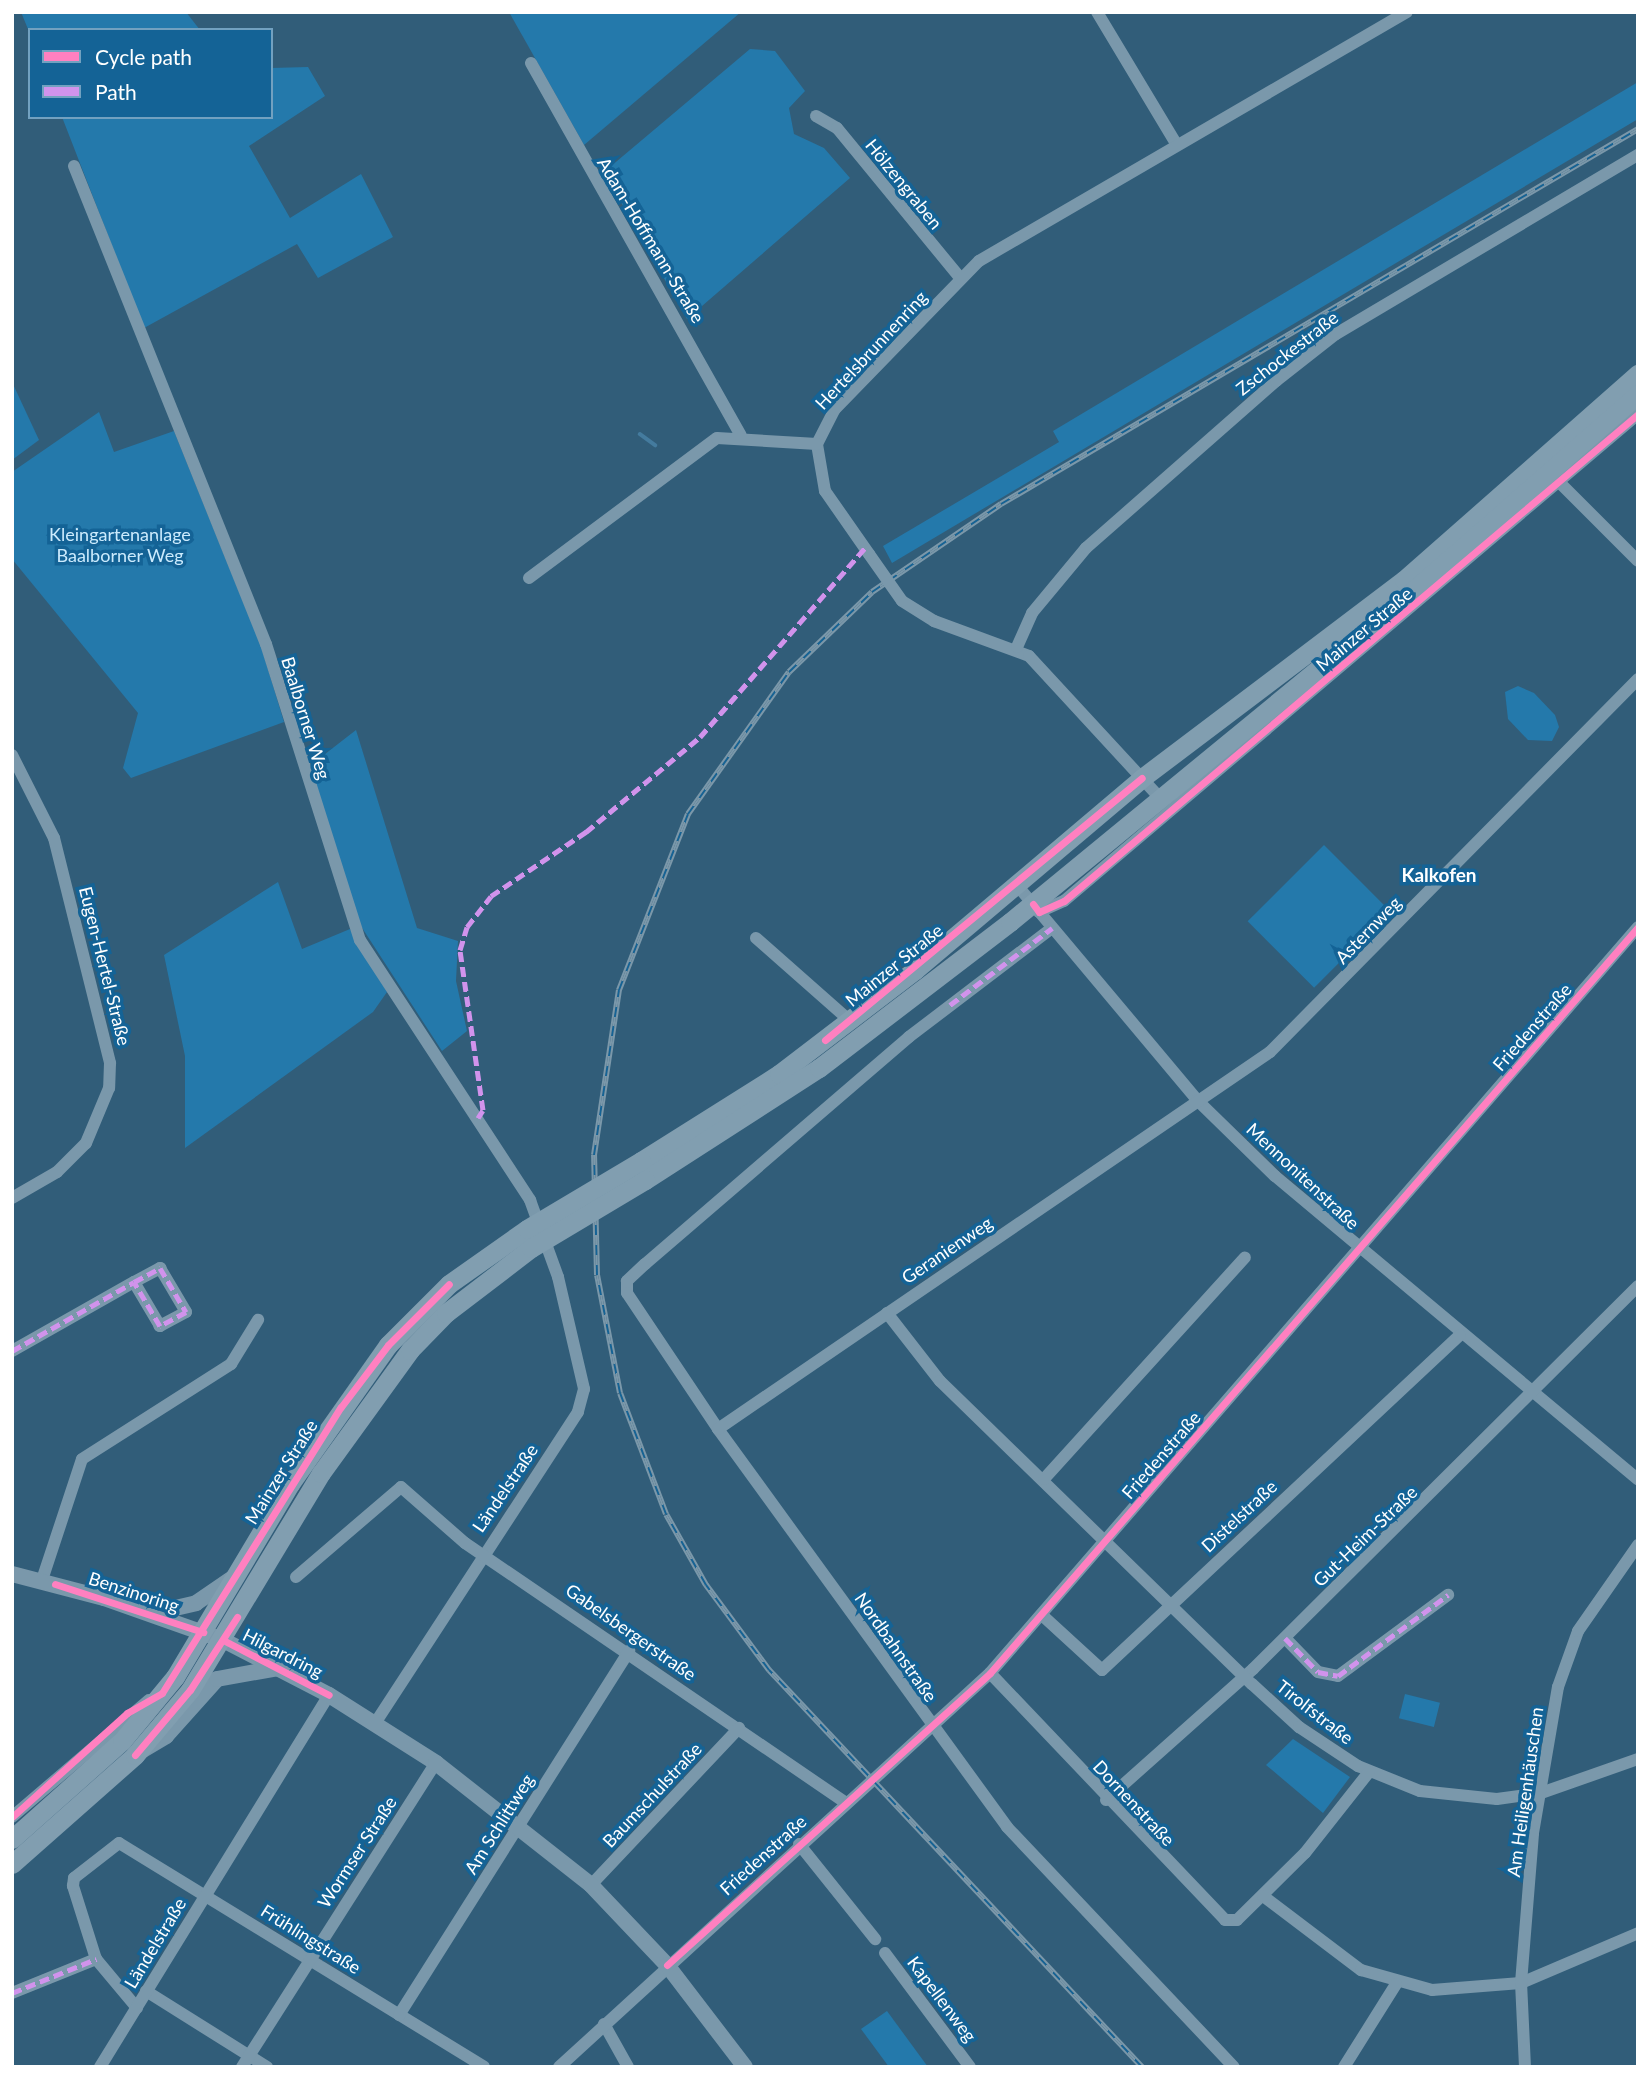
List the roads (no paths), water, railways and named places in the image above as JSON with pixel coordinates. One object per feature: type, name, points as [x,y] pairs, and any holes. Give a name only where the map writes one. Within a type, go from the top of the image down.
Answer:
[{"type":"main road","name":"Mainzer Straße","points":[[643,1170],[850,1021],[1142,778],[1404,580],[1638,374]]},
{"type":"main road","name":"Mainzer Straße","points":[[12,1839],[122,1741],[162,1693],[330,1423],[388,1345],[449,1284],[819,1068],[1036,908],[1159,797],[1555,478],[1638,394]]},
{"type":"main road","name":"Mainzer Straße","points":[[12,1864],[135,1755],[223,1640],[321,1473],[399,1363],[446,1313],[529,1238]]},
{"type":"street","points":[[1097,12],[1177,145]]},
{"type":"street","name":"Hertelsbrunnenring","points":[[817,444],[834,410],[961,279],[1000,245],[1405,13]]},
{"type":"street","name":"Adam-Hoffmann-Straße","points":[[531,63],[741,435]]},
{"type":"street","name":"Hölzengraben","points":[[816,116],[836,128],[961,279]]},
{"type":"street","name":"Zschockestraße","points":[[1017,647],[1032,613],[1086,548],[1296,365],[1336,334],[1638,155]]},
{"type":"street","name":"Baalborner Weg","points":[[74,166],[265,644],[360,940],[530,1200],[552,1255]]},
{"type":"street","name":"Mainzer Straße","points":[[1036,908],[1064,901],[1555,478],[1638,414]]},
{"type":"street","points":[[529,578],[695,449],[741,435],[817,444],[825,491],[902,601],[934,621],[1017,647],[1159,797]]},
{"type":"street","points":[[1555,478],[1638,561]]},
{"type":"street","name":"Asternweg","points":[[1197,1100],[1295,1030],[1638,679]]},
{"type":"street","name":"Eugen-Hertel-Straße","points":[[12,755],[54,838],[110,1063],[109,1088],[86,1143],[57,1172],[12,1198]]},
{"type":"street","name":"Mennonitenstraße","points":[[1016,884],[1197,1100],[1359,1250],[1531,1397],[1638,1480]]},
{"type":"street","name":"Friedenstraße","points":[[559,2067],[799,1844],[990,1673],[1043,1616],[1638,928]]},
{"type":"street","name":"Nordbahnstraße","points":[[1052,929],[950,1005],[627,1281],[629,1303],[929,1726],[1007,1827],[1234,2067]]},
{"type":"street","name":"Mainzer Straße","points":[[756,938],[850,1021]]},
{"type":"street","name":"Geranienweg","points":[[718,1429],[1197,1100]]},
{"type":"street","name":"Ländelstraße","points":[[375,1723],[482,1553],[584,1400],[552,1255]]},
{"type":"street","points":[[1044,1479],[1245,1257]]},
{"type":"street","points":[[12,1351],[134,1282],[160,1268],[186,1312],[160,1326],[134,1282]]},
{"type":"street","name":"Gut-Heim-Straße","points":[[1106,1800],[1245,1676],[1531,1397],[1638,1286]]},
{"type":"street","name":"Tirolfstraße","points":[[887,1313],[940,1381],[1245,1676],[1299,1727],[1369,1772],[1420,1791],[1471,1799],[1541,1793],[1638,1759]]},
{"type":"street","points":[[42,1580],[82,1459],[231,1364],[258,1320]]},
{"type":"street","name":"Distelstraße","points":[[1043,1616],[1102,1670],[1460,1335]]},
{"type":"street","name":"Gabelsbergerstraße","points":[[296,1577],[401,1488],[437,1523],[629,1651],[845,1802]]},
{"type":"street","name":"Am Heiligenhäuschen","points":[[1525,2067],[1521,1983],[1541,1793],[1558,1687],[1578,1632],[1638,1545]]},
{"type":"street","name":"Benzinoring","points":[[12,1574],[42,1580],[151,1613],[223,1640]]},
{"type":"street","points":[[151,1613],[196,1603],[236,1575]]},
{"type":"street","name":"Tirolfstraße","points":[[1285,1637],[1318,1672],[1338,1676],[1448,1595]]},
{"type":"street","name":"Hilgardring","points":[[223,1640],[281,1668],[375,1723],[519,1823],[591,1885],[667,1965],[745,2067]]},
{"type":"street","name":"Am Schlittweg","points":[[400,2015],[629,1651]]},
{"type":"street","points":[[135,1755],[166,1736],[217,1679],[281,1668]]},
{"type":"street","name":"Dornenstraße","points":[[990,1673],[1106,1800],[1225,1920],[1237,1920],[1263,1896],[1369,1772]]},
{"type":"street","points":[[12,1817],[127,1713],[162,1693]]},
{"type":"street","name":"Ländelstraße","points":[[100,2067],[329,1695]]},
{"type":"street","name":"Baumschulstraße","points":[[591,1885],[739,1728]]},
{"type":"street","name":"Wormser Straße","points":[[242,2067],[436,1763]]},
{"type":"street","name":"Frühlingstraße","points":[[96,1959],[74,1878],[119,1843],[484,2067]]},
{"type":"street","points":[[799,1844],[875,1939]]},
{"type":"street","points":[[1263,1896],[1328,1950],[1396,1984],[1432,1990],[1521,1983],[1638,1933]]},
{"type":"street","name":"Kapellenweg","points":[[885,1953],[967,2066]]},
{"type":"street","points":[[12,1993],[96,1959],[137,2008]]},
{"type":"street","points":[[1344,2067],[1396,1984]]},
{"type":"street","points":[[146,1991],[267,2067]]},
{"type":"street","points":[[604,2024],[628,2067]]},
{"type":"waterway","points":[[640,434],[655,445]]},
{"type":"railway","points":[[1142,2067],[769,1670],[706,1585],[666,1514],[620,1393],[597,1275],[594,1155],[619,990],[688,814],[789,672],[872,592],[1001,504],[1638,129]]},
{"type":"district","name":"Kalkofen","points":[[1439,875]]},
{"type":"park label","name":"Kleingartenanlage Baalborner Weg","points":[[120,545]]}]
